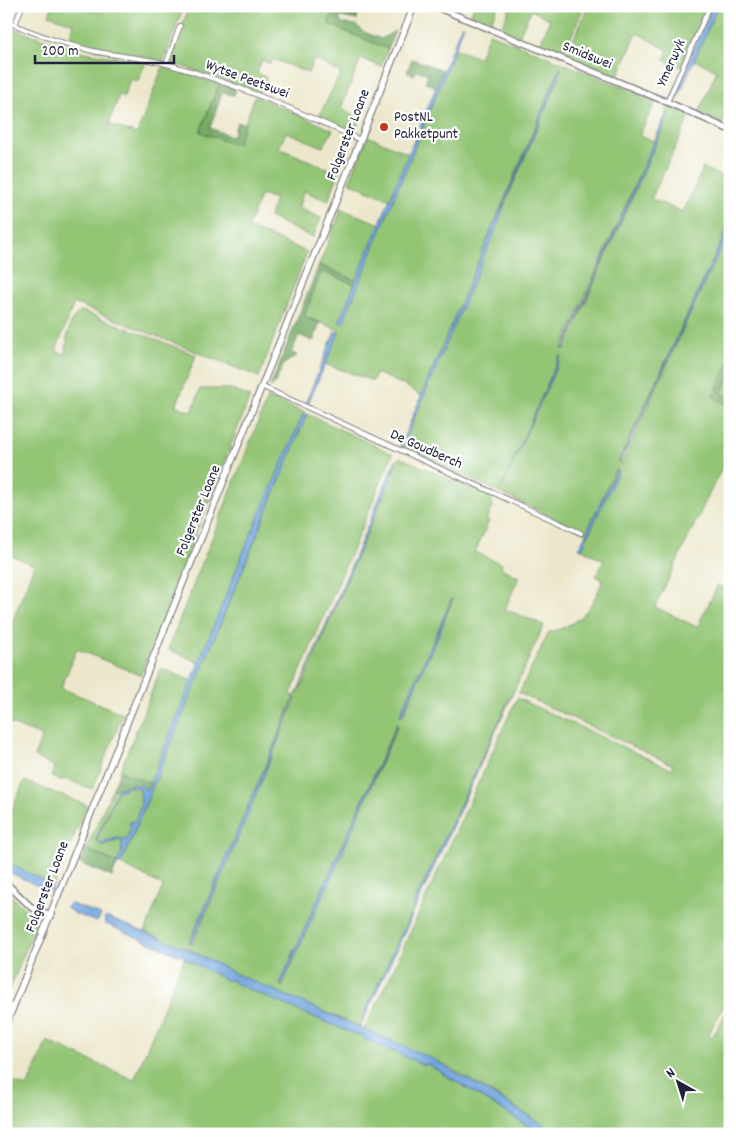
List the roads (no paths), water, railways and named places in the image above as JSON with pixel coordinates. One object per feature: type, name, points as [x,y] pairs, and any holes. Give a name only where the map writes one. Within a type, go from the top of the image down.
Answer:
[{"type":"main road","name":"Folgerster Loane","points":[[6,1025],[414,6]]},
{"type":"street","points":[[15,25],[22,6]]},
{"type":"street","name":"Smidswei","points":[[434,6],[730,130]]},
{"type":"street","name":"Ymerwyk","points":[[667,102],[710,6]]},
{"type":"street","name":"Wytse Peetswei","points":[[6,21],[88,50],[166,64],[221,81],[277,102],[360,140]]},
{"type":"street","points":[[166,64],[180,26]]},
{"type":"street","name":"De Goudberch","points":[[263,387],[581,533]]},
{"type":"street","points":[[6,883],[31,907],[51,916]]},
{"type":"water","points":[[712,6],[718,6],[676,102],[671,99]]},
{"type":"water","points":[[462,24],[464,25],[455,49],[343,323],[339,322]]},
{"type":"water","points":[[561,67],[559,77],[504,204],[498,224],[402,447],[400,446]]},
{"type":"water","points":[[667,112],[669,114],[563,350]]},
{"type":"water","points":[[730,223],[730,229],[619,464]]},
{"type":"water","points":[[335,331],[339,333],[308,404],[306,402]]},
{"type":"water","points":[[560,355],[561,357],[502,487]]},
{"type":"water","points":[[304,412],[307,414],[121,864],[118,864],[114,870],[122,852],[122,840],[101,845],[99,843],[118,838],[126,840],[131,828],[129,823],[135,821],[141,804],[140,788],[127,787],[117,792],[119,788],[128,785],[142,785],[145,790],[148,789],[243,553]]},
{"type":"water","points":[[396,459],[391,478],[297,693]]},
{"type":"water","points":[[617,469],[618,472],[582,549],[579,548]]},
{"type":"water","points":[[453,598],[439,634],[401,717],[400,714]]},
{"type":"water","points":[[511,696],[416,907],[414,908],[413,906]]},
{"type":"water","points":[[295,697],[242,829],[191,944],[190,941]]},
{"type":"water","points":[[398,723],[334,872],[281,986],[280,983]]},
{"type":"water","points":[[6,862],[47,882],[53,887],[51,892],[6,871]]},
{"type":"water","points":[[69,903],[101,915],[97,922],[75,914],[67,908]]},
{"type":"water","points":[[410,915],[412,916],[363,1021],[362,1019]]},
{"type":"water","points":[[106,917],[188,949],[236,974],[431,1058],[559,1134],[541,1134],[428,1064],[424,1065],[364,1039],[362,1035],[356,1035],[234,983],[233,980],[226,980],[180,954],[178,955],[106,924],[104,919]]},
{"type":"place","name":"PostNL Pakketpunt","points":[[384,127]]}]
